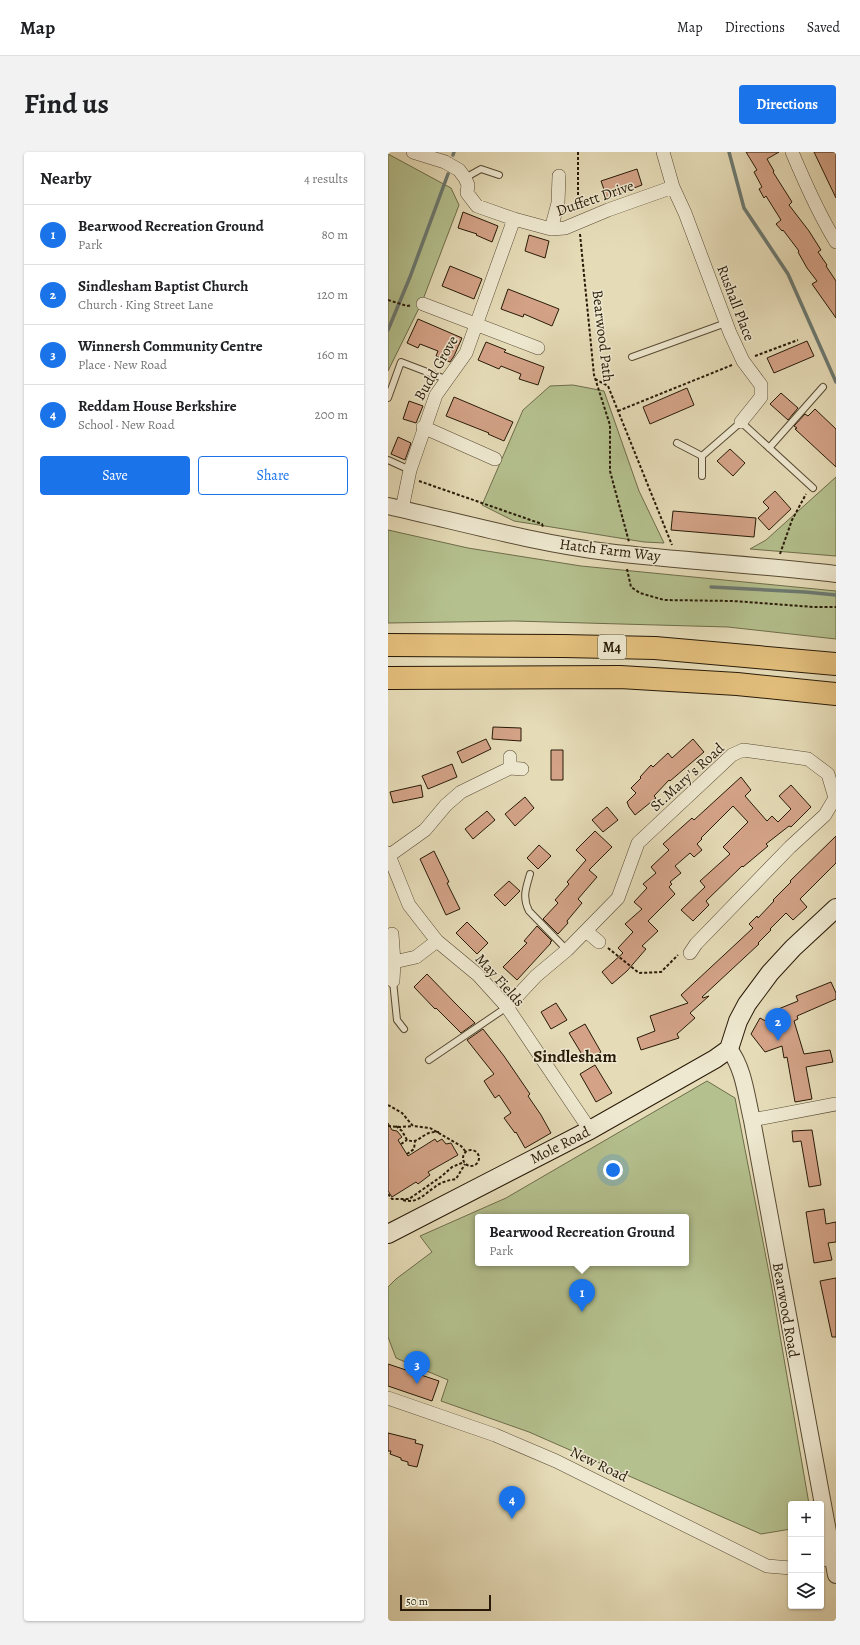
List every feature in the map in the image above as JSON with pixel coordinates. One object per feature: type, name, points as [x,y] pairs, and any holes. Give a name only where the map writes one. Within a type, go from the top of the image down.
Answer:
[{"type":"highway","name":"M4","points":[[388,646],[564,646],[655,648],[836,664]]},
{"type":"highway","name":"M4","points":[[388,678],[620,677],[737,684],[836,694]]},
{"type":"main road","points":[[729,1049],[738,1021],[747,1004],[770,973],[793,948],[836,908]]},
{"type":"main road","name":"Mole Road","points":[[388,1234],[590,1130],[715,1059],[729,1049]]},
{"type":"street","points":[[413,152],[445,162],[459,170],[465,178]]},
{"type":"street","name":"Rushall Place","points":[[663,152],[674,187],[726,323],[743,361],[759,381],[762,393],[761,397],[741,422]]},
{"type":"street","points":[[792,152],[804,183],[824,224],[836,242]]},
{"type":"street","points":[[551,229],[558,203],[559,176]]},
{"type":"street","name":"Duffett Drive","points":[[465,178],[468,185],[467,193],[477,206],[514,219],[551,229],[565,228],[674,187]]},
{"type":"street","name":"Budd Grove","points":[[395,508],[410,470],[423,427],[436,395],[466,353],[514,219]]},
{"type":"street","name":"Budd Grove","points":[[424,304],[538,348]]},
{"type":"street","points":[[423,427],[495,459]]},
{"type":"street","name":"Hatch Farm Way","points":[[395,508],[540,540],[607,552],[779,567],[836,574]]},
{"type":"street","name":"St.Mary's Road","points":[[507,1007],[536,976],[567,950],[618,898],[638,843],[732,755],[743,750],[808,758],[828,774],[835,798],[825,815],[790,847],[691,945]]},
{"type":"street","points":[[389,854],[425,830],[446,806],[461,792],[514,765]]},
{"type":"street","name":"May Fields","points":[[389,854],[409,905],[437,941],[478,975],[507,1007],[590,1130]]},
{"type":"street","points":[[586,931],[599,942]]},
{"type":"street","points":[[392,934],[391,963],[393,981]]},
{"type":"street","points":[[391,963],[416,956],[437,941]]},
{"type":"street","name":"Bearwood Road","points":[[729,1049],[741,1072],[752,1120],[827,1559],[836,1575]]},
{"type":"street","points":[[752,1120],[836,1104]]},
{"type":"street","name":"New Road","points":[[388,1398],[495,1435],[556,1461],[767,1566],[788,1568]]},
{"type":"lane","points":[[465,178],[481,169],[498,175]]},
{"type":"lane","points":[[632,357],[726,323]]},
{"type":"lane","points":[[388,398],[401,362],[448,380]]},
{"type":"lane","points":[[769,448],[823,387]]},
{"type":"lane","points":[[702,476],[702,456],[741,422],[813,488]]},
{"type":"lane","points":[[677,443],[702,456]]},
{"type":"lane","points":[[388,460],[410,470]]},
{"type":"lane","points":[[530,874],[524,893],[525,903],[529,911],[567,950]]},
{"type":"lane","points":[[393,981],[397,1020],[404,1029]]},
{"type":"lane","points":[[429,1060],[507,1007]]},
{"type":"path","name":"Bearwood Path","points":[[578,152],[579,222],[595,379],[610,425],[610,471],[629,543]]},
{"type":"path","points":[[388,300],[407,306]]},
{"type":"path","points":[[618,411],[798,340]]},
{"type":"path","points":[[595,379],[608,386],[672,546]]},
{"type":"path","points":[[418,480],[542,524],[544,529]]},
{"type":"path","points":[[779,567],[781,550],[792,520],[806,494],[813,488]]},
{"type":"path","points":[[627,569],[631,587],[640,593],[664,600],[733,601],[836,608]]},
{"type":"path","points":[[599,942],[639,973],[661,972],[687,945],[691,945]]},
{"type":"path","points":[[388,1105],[402,1113],[412,1126]]},
{"type":"path","points":[[388,1108],[392,1106]]},
{"type":"path","points":[[388,1126],[425,1127],[439,1132],[461,1146],[466,1152]]},
{"type":"path","points":[[396,1126],[402,1131],[407,1140]]},
{"type":"path","points":[[425,1127],[427,1134]]},
{"type":"path","points":[[401,1144],[407,1140],[417,1141],[427,1134],[439,1132]]},
{"type":"path","points":[[407,1154],[414,1149],[415,1141]]},
{"type":"path","points":[[388,1194],[392,1200],[409,1199],[434,1182],[452,1167],[464,1163],[473,1166],[477,1164],[479,1159],[476,1152],[471,1150],[466,1152],[463,1157],[464,1163],[456,1179],[436,1186],[420,1199],[410,1202],[402,1200]]},
{"type":"path","points":[[434,1182],[436,1186]]},
{"type":"green space","points":[[388,154],[451,188],[459,205],[422,302],[388,371]]},
{"type":"green space","points":[[573,385],[604,391],[639,491],[664,543],[644,542],[514,521],[482,505],[523,410],[550,386]]},
{"type":"green space","points":[[836,477],[836,556],[750,549],[766,540]]},
{"type":"green space","points":[[388,530],[468,548],[581,566],[836,591],[836,639],[728,627],[514,621],[388,623]]},
{"type":"green space","points":[[707,1081],[735,1098],[771,1283],[808,1501],[788,1501],[788,1530],[761,1534],[529,1432],[441,1401],[448,1380],[396,1358],[388,1337],[388,1287],[396,1279],[432,1252],[420,1236],[506,1198]]},
{"type":"building","points":[[746,152],[779,152],[767,159],[774,171],[773,172],[792,202],[789,205],[809,231],[821,250],[818,252],[836,281],[836,318],[812,284],[817,281],[807,268],[798,252],[799,251],[783,230],[782,231],[776,224],[781,220],[766,196],[764,198],[759,189],[762,187],[754,172],[757,170]]},
{"type":"building","points":[[814,152],[836,152],[836,198]]},
{"type":"building","points":[[637,169],[642,185],[607,198],[601,181]]},
{"type":"building","points":[[463,212],[498,226],[492,242],[476,235],[477,234],[458,228]]},
{"type":"building","points":[[529,235],[549,241],[545,258],[525,251]]},
{"type":"building","points":[[450,266],[482,279],[474,299],[442,286]]},
{"type":"building","points":[[508,289],[559,309],[552,326],[524,314],[523,317],[501,309]]},
{"type":"building","points":[[418,319],[462,338],[450,362],[436,356],[438,351],[420,344],[418,348],[407,343]]},
{"type":"building","points":[[807,341],[814,356],[774,373],[767,358]]},
{"type":"building","points":[[486,342],[506,350],[504,352],[544,367],[538,385],[519,379],[521,374],[501,366],[499,369],[478,360]]},
{"type":"building","points":[[687,388],[694,405],[650,424],[643,407]]},
{"type":"building","points":[[781,393],[798,408],[788,420],[770,404]]},
{"type":"building","points":[[454,397],[513,422],[504,441],[488,434],[489,433],[446,416]]},
{"type":"building","points":[[409,401],[423,406],[416,423],[403,419]]},
{"type":"building","points":[[815,409],[836,429],[836,467],[795,429],[797,428],[794,426],[805,414],[808,416]]},
{"type":"building","points":[[398,437],[411,443],[405,460],[391,454]]},
{"type":"building","points":[[730,449],[745,463],[733,476],[717,461]]},
{"type":"building","points":[[775,491],[791,509],[769,530],[758,518],[769,508],[763,502]]},
{"type":"building","points":[[673,511],[756,518],[754,537],[671,530]]},
{"type":"building","points":[[493,727],[521,728],[521,741],[492,739]]},
{"type":"building","points":[[486,739],[491,749],[462,763],[457,752]]},
{"type":"building","points":[[693,739],[704,752],[670,781],[669,780],[654,796],[656,798],[635,815],[627,802],[636,793],[631,788],[651,765],[653,767],[668,753],[672,758]]},
{"type":"building","points":[[551,750],[563,750],[563,780],[551,780]]},
{"type":"building","points":[[452,764],[457,777],[428,789],[422,776]]},
{"type":"building","points":[[741,777],[751,790],[745,796],[767,821],[772,816],[778,822],[791,809],[779,796],[791,785],[811,807],[791,827],[789,826],[766,844],[768,846],[743,867],[742,866],[706,901],[709,905],[693,921],[681,910],[705,887],[700,881],[730,854],[723,847],[748,822],[733,806],[701,838],[702,839],[697,844],[702,850],[694,857],[690,853],[675,866],[681,873],[670,882],[672,884],[669,887],[675,894],[648,921],[658,931],[642,946],[646,949],[627,971],[612,984],[602,972],[623,953],[618,948],[633,932],[625,924],[642,909],[634,902],[647,888],[643,884],[656,873],[651,867],[669,850],[663,844],[692,818],[694,820]]},
{"type":"building","points":[[421,785],[423,797],[393,803],[390,792]]},
{"type":"building","points":[[525,797],[534,808],[515,826],[505,814]]},
{"type":"building","points":[[607,807],[618,820],[603,832],[592,820]]},
{"type":"building","points":[[487,811],[495,820],[473,839],[465,829]]},
{"type":"building","points":[[595,831],[612,847],[589,870],[597,877],[578,899],[582,903],[558,934],[543,919],[558,903],[555,900],[569,884],[567,882],[586,860],[576,850]]},
{"type":"building","points":[[836,836],[836,863],[800,899],[807,907],[793,920],[786,913],[770,929],[771,930],[758,943],[759,944],[702,997],[709,996],[690,1013],[695,1018],[677,1034],[679,1038],[641,1050],[637,1038],[655,1031],[650,1016],[688,1003],[681,995],[753,928],[749,924],[757,916],[758,918],[791,882],[790,881]]},
{"type":"building","points":[[539,845],[551,856],[538,869],[527,858]]},
{"type":"building","points":[[434,851],[449,882],[447,883],[460,909],[446,915],[420,859]]},
{"type":"building","points":[[509,881],[520,891],[505,906],[494,895]]},
{"type":"building","points":[[467,922],[488,943],[477,954],[456,933]]},
{"type":"building","points":[[537,926],[552,941],[517,980],[503,967],[527,943],[524,941]]},
{"type":"building","points":[[427,974],[475,1023],[461,1033],[436,1008],[435,1009],[414,987]]},
{"type":"building","points":[[831,982],[836,993],[836,999],[797,1016],[798,1019],[794,1021],[804,1054],[830,1050],[833,1062],[806,1067],[812,1099],[795,1102],[787,1057],[784,1058],[782,1046],[765,1052],[751,1034],[760,1018],[777,1027],[771,1012],[798,1001],[796,996]]},
{"type":"building","points":[[556,1003],[567,1020],[551,1029],[541,1012]]},
{"type":"building","points":[[585,1024],[601,1052],[586,1061],[569,1033]]},
{"type":"building","points":[[483,1029],[530,1094],[528,1096],[551,1133],[525,1148],[516,1132],[515,1133],[504,1118],[511,1113],[499,1095],[495,1098],[484,1081],[494,1074],[467,1040]]},
{"type":"building","points":[[595,1065],[612,1093],[596,1102],[580,1074]]},
{"type":"building","points":[[388,1123],[392,1130],[397,1131],[402,1137],[398,1140],[408,1156],[435,1139],[437,1142],[442,1139],[446,1144],[451,1143],[458,1155],[428,1172],[430,1175],[418,1184],[416,1182],[392,1197],[388,1191]]},
{"type":"building","points":[[812,1130],[821,1185],[809,1187],[801,1141],[793,1142],[792,1131]]},
{"type":"building","points":[[824,1209],[826,1224],[836,1222],[836,1242],[828,1243],[832,1260],[814,1263],[806,1212]]},
{"type":"building","points":[[836,1278],[836,1337],[832,1337],[820,1281]]},
{"type":"building","points":[[388,1364],[439,1381],[432,1401],[388,1386]]},
{"type":"building","points":[[388,1433],[416,1440],[415,1443],[423,1445],[417,1467],[408,1465],[408,1462],[390,1454],[391,1451],[388,1451]]},
{"type":"waterway","points":[[729,152],[744,208],[788,274],[836,382]]},
{"type":"waterway","points":[[388,330],[410,277],[448,174]]},
{"type":"waterway","points":[[711,587],[836,595]]},
{"type":"place","name":"Sindlesham Baptist Church","points":[[778,1041]]},
{"type":"place","name":"Bearwood Recreation Ground","points":[[582,1312]]},
{"type":"place","name":"Winnersh Community Centre","points":[[417,1384]]},
{"type":"place","name":"Reddam House Berkshire","points":[[512,1519]]},
{"type":"district","name":"Sindlesham","points":[[575,1056]]}]
